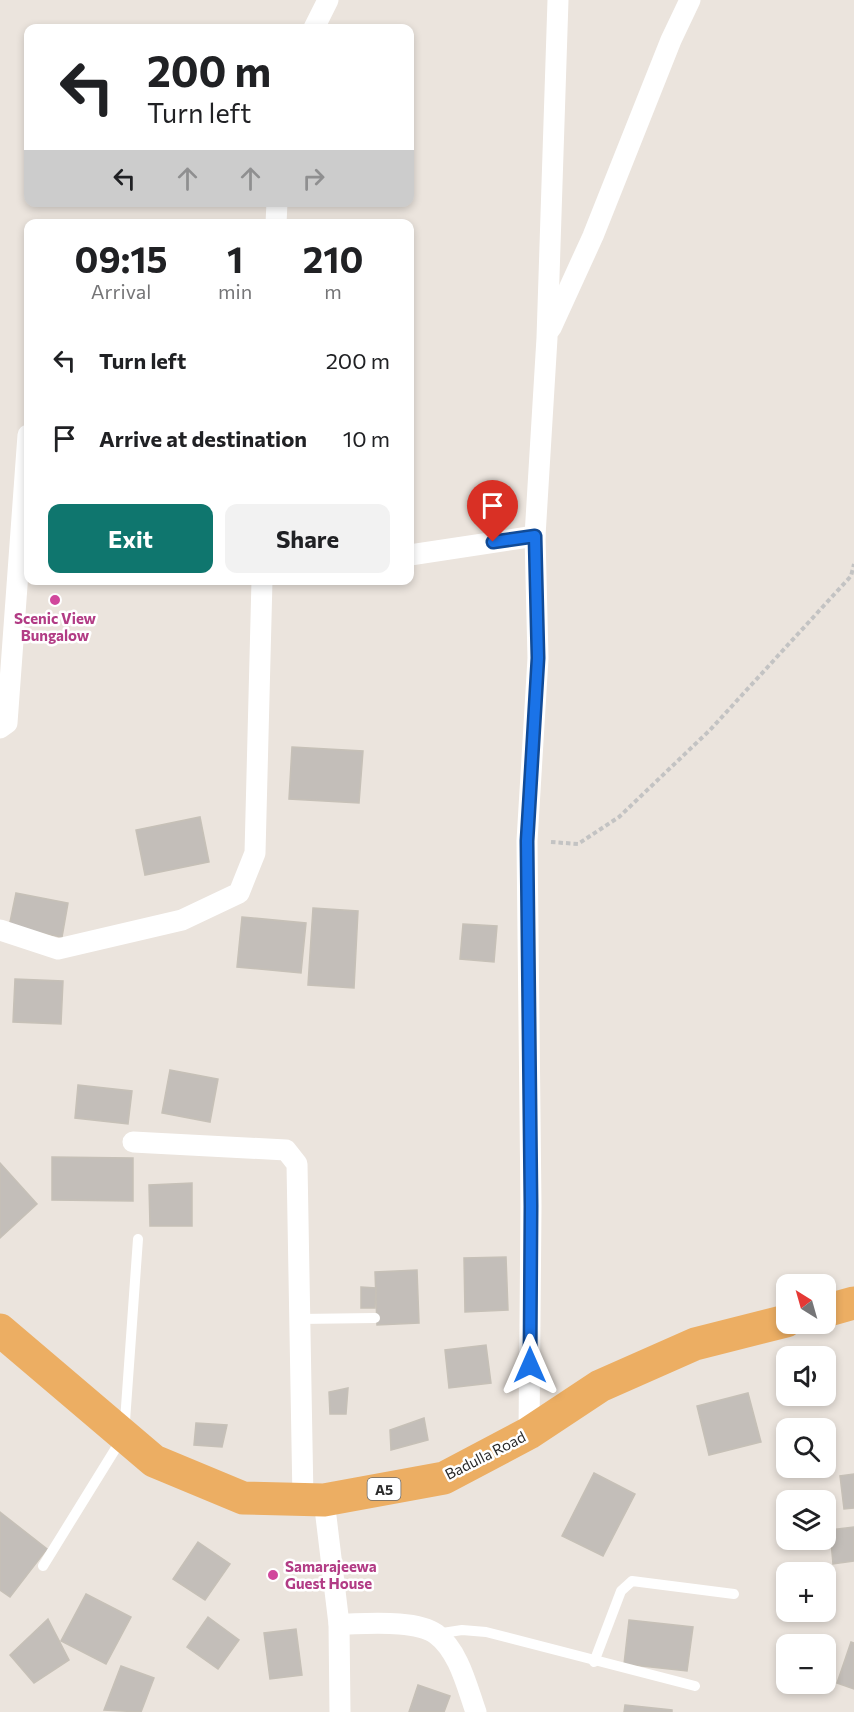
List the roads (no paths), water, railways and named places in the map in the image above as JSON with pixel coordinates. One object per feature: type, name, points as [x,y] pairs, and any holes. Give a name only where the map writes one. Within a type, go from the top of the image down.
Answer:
[{"type":"highway","points":[[836,1308],[854,1303]]},
{"type":"highway","name":"Badulla Road","points":[[0,1330],[154,1461],[243,1498],[314,1500],[444,1478],[529,1433],[600,1386],[695,1344],[776,1324]]},
{"type":"street","points":[[316,24],[328,0]]},
{"type":"street","points":[[529,1433],[531,1206],[527,841],[538,658],[535,536],[547,338],[558,0]]},
{"type":"street","points":[[547,338],[593,236],[671,40],[690,0]]},
{"type":"street","points":[[0,728],[7,723],[24,490]]},
{"type":"street","points":[[414,554],[535,536]]},
{"type":"street","points":[[0,930],[58,949],[182,920],[239,893],[255,853],[262,585]]},
{"type":"street","points":[[133,1142],[286,1150],[293,1155],[297,1164],[299,1319],[314,1500],[339,1624],[340,1712]]},
{"type":"street","points":[[339,1624],[411,1626],[436,1634],[458,1662],[476,1712]]},
{"type":"lane","points":[[43,1566],[124,1435],[138,1239]]},
{"type":"lane","points":[[299,1319],[375,1318]]},
{"type":"lane","points":[[594,1662],[621,1591],[626,1584],[632,1581],[734,1594]]},
{"type":"lane","points":[[436,1634],[462,1630],[486,1632],[594,1662],[695,1686]]},
{"type":"place","name":"Scenic View Bungalow","points":[[55,600]]},
{"type":"place","name":"Samarajeewa Guest House","points":[[273,1575]]}]
